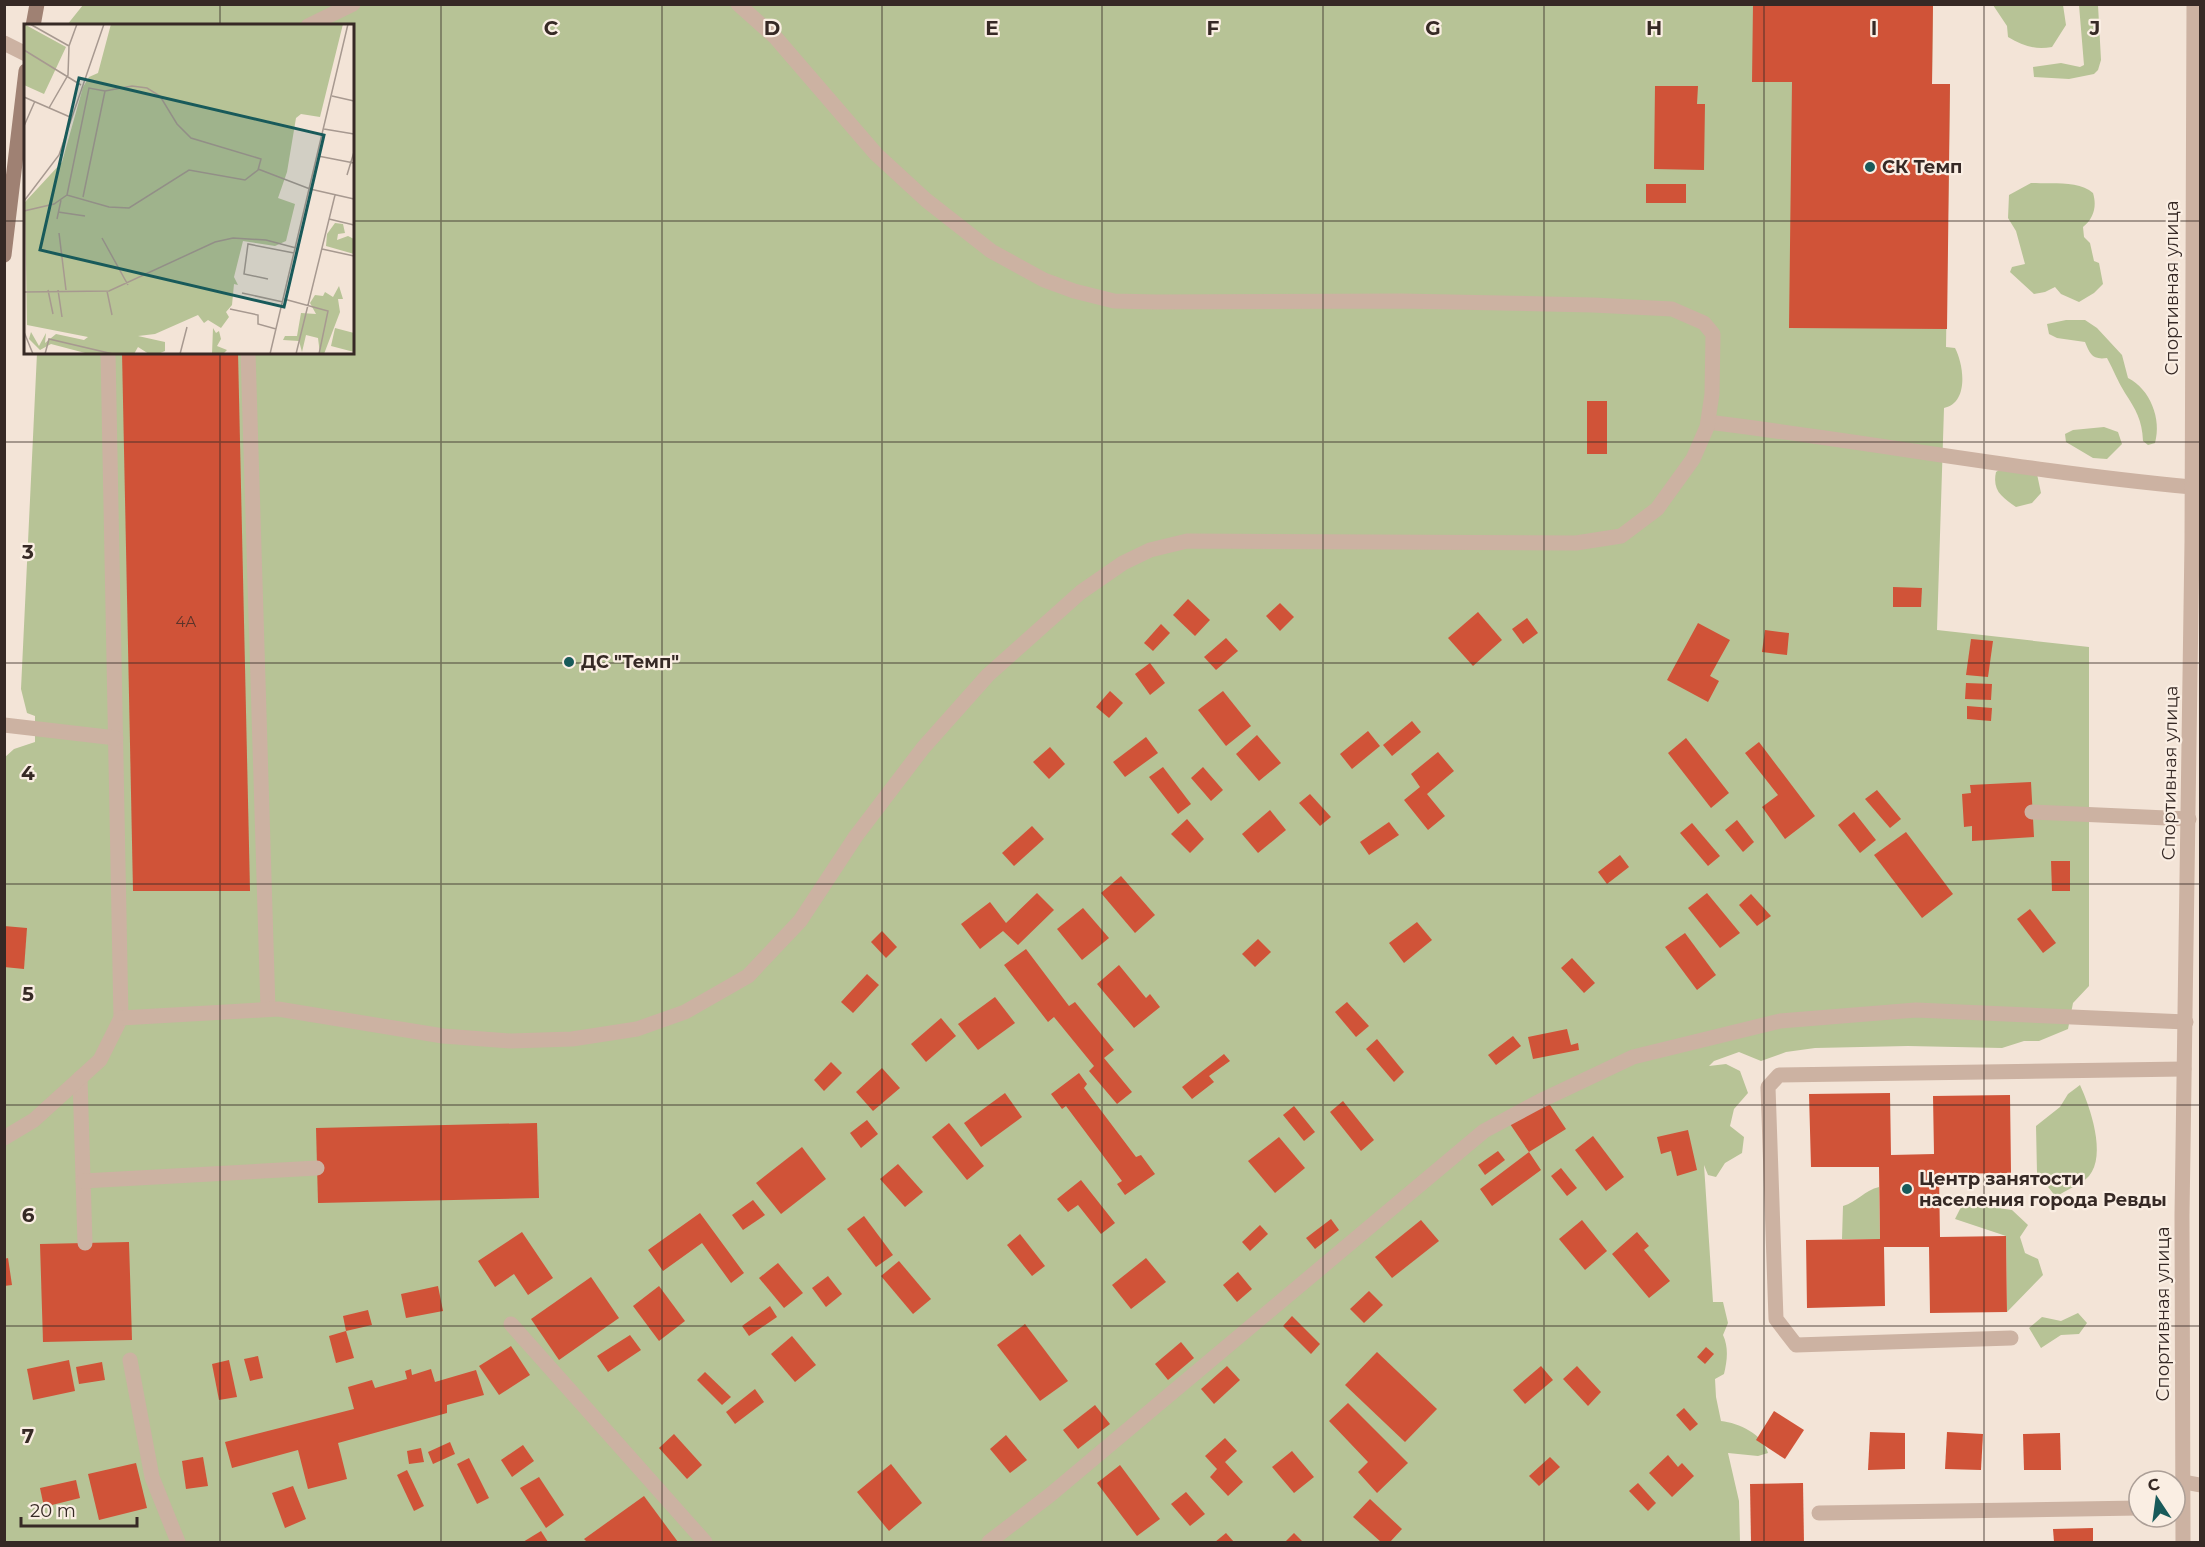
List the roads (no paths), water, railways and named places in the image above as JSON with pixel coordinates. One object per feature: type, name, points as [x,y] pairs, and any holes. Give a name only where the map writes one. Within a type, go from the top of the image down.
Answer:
[{"type":"street","points":[[33,24],[37,4]]},
{"type":"street","points":[[312,24],[353,4]]},
{"type":"street","points":[[121,1018],[268,1009],[443,1036],[511,1041],[572,1039],[637,1029],[685,1012],[748,976],[800,921],[856,836],[923,748],[988,675],[1081,592],[1123,563],[1150,550],[1187,541],[1556,543],[1621,536],[1658,509],[1693,459],[1708,422],[1712,394],[1713,334],[1704,323],[1672,309],[1593,304],[1114,300],[1074,291],[1044,280],[991,252],[926,200],[876,154],[776,38],[738,4]]},
{"type":"street","name":"Спортивная улица","points":[[2184,1469],[2184,1069],[2196,487],[2194,4]]},
{"type":"street","points":[[4,43],[24,53]]},
{"type":"street","points":[[4,255],[24,88]]},
{"type":"street","points":[[4,1138],[34,1120],[100,1060],[121,1018],[108,354]]},
{"type":"street","points":[[248,354],[268,1009]]},
{"type":"street","points":[[1708,422],[1931,452],[2044,471],[2196,487]]},
{"type":"street","points":[[4,725],[116,738]]},
{"type":"street","points":[[2032,812],[2188,819]]},
{"type":"street","points":[[989,1542],[1050,1495],[1485,1131],[1540,1101],[1633,1057],[1780,1021],[1916,1010],[2186,1022]]},
{"type":"street","points":[[2011,1338],[1796,1345],[1776,1319],[1768,1087],[1779,1076],[2184,1069]]},
{"type":"street","points":[[80,1078],[85,1243]]},
{"type":"street","points":[[83,1181],[317,1168]]},
{"type":"street","points":[[511,1324],[705,1542]]},
{"type":"street","points":[[130,1360],[152,1477],[178,1542]]},
{"type":"street","points":[[1819,1513],[2127,1508]]},
{"type":"place","name":"СК Темп","points":[[1870,167]]},
{"type":"place","name":"ДС \"Темп\"","points":[[569,662]]},
{"type":"place","name":"Центр занятости населения города Ревды","points":[[1907,1189]]}]
